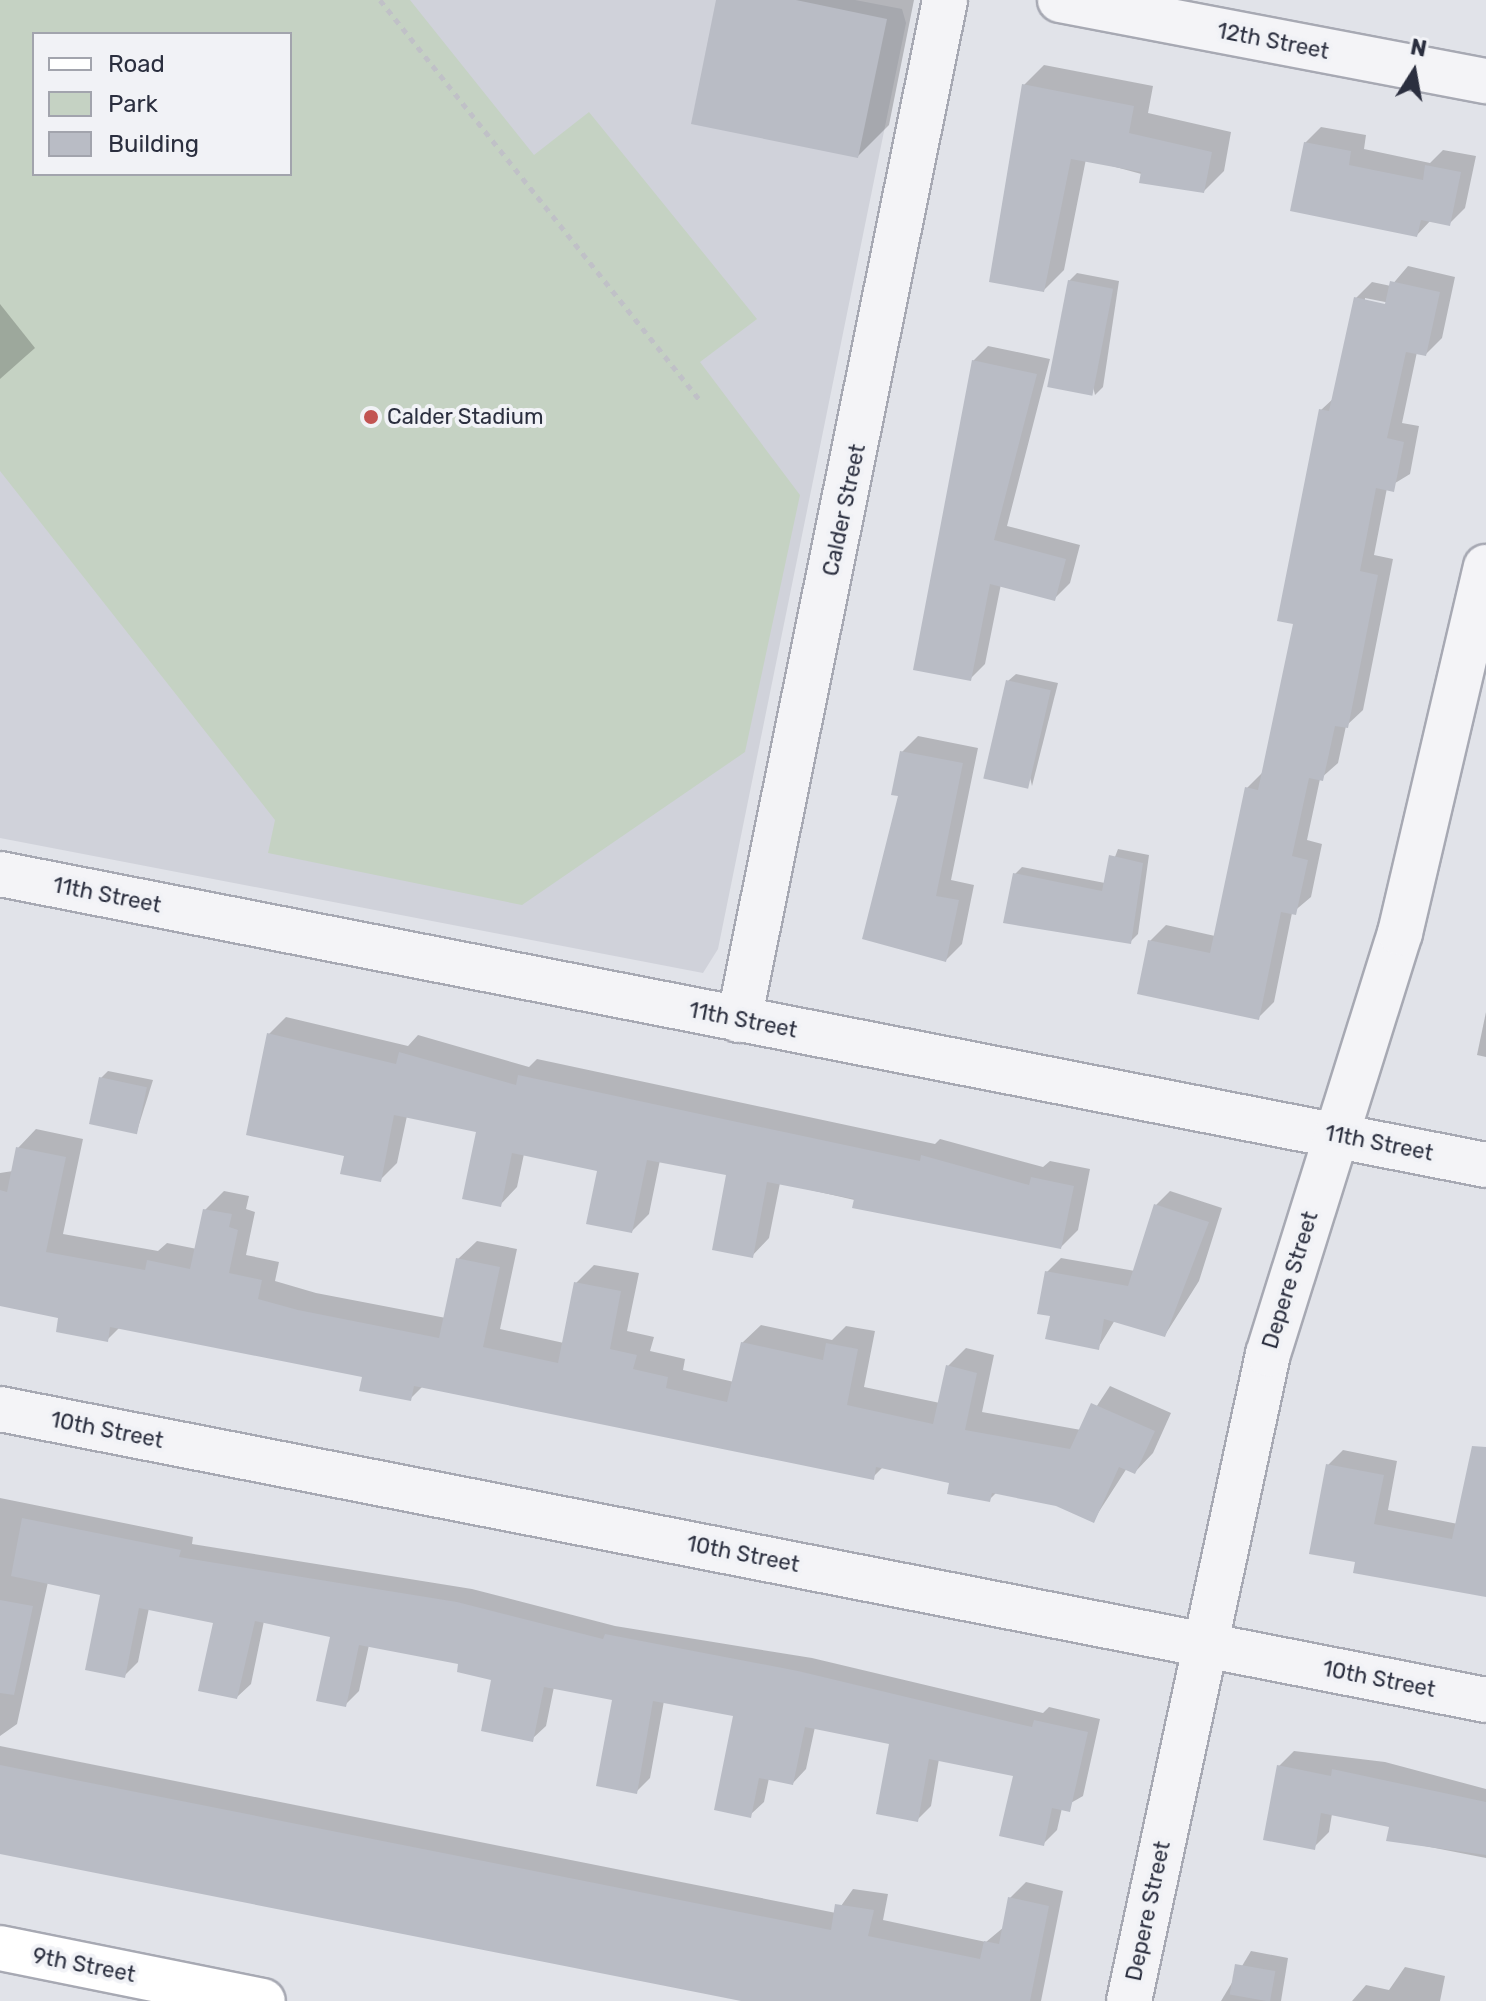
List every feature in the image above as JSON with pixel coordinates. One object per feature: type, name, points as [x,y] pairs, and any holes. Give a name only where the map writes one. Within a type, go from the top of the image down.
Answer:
[{"type":"main road","name":"9th Street","points":[[0,1948],[263,2001]]},
{"type":"street","name":"Calder Street","points":[[739,1020],[945,0]]},
{"type":"street","name":"12th Street","points":[[1060,0],[1486,81]]},
{"type":"street","name":"Depere Street","points":[[1129,2001],[1268,1354],[1400,933],[1486,567]]},
{"type":"street","name":"11th Street","points":[[0,874],[1486,1165]]},
{"type":"street","name":"10th Street","points":[[0,1409],[1486,1700]]},
{"type":"path","points":[[380,0],[699,399]]},
{"type":"shaded area","name":"Calder Stadium","points":[[0,0],[855,0],[902,9],[906,23],[718,949],[703,973],[0,838]]},
{"type":"green space","name":"Calder Stadium","points":[[0,0],[410,0],[534,155],[589,112],[757,319],[700,362],[800,495],[745,752],[522,905],[268,853],[275,820],[0,471]]},
{"type":"building","points":[[716,0],[796,0],[887,19],[858,158],[691,124]]},
{"type":"building","points":[[1022,84],[1134,106],[1129,133],[1212,152],[1204,193],[1139,183],[1141,172],[1071,159],[1044,292],[989,282]]},
{"type":"building","points":[[1304,142],[1351,151],[1349,165],[1423,180],[1425,165],[1461,172],[1450,226],[1421,220],[1417,237],[1290,211]]},
{"type":"building","points":[[1068,280],[1113,289],[1092,396],[1047,387]]},
{"type":"building","points":[[1390,281],[1440,292],[1426,356],[1406,352],[1387,438],[1404,442],[1394,492],[1376,488],[1360,571],[1378,575],[1348,728],[1335,726],[1323,781],[1309,778],[1292,856],[1308,860],[1296,915],[1281,912],[1259,1020],[1137,994],[1148,940],[1210,953],[1245,787],[1258,790],[1293,624],[1277,621],[1319,409],[1329,411],[1354,297],[1385,304]]},
{"type":"building","points":[[972,360],[1037,374],[994,540],[1066,559],[1055,601],[990,584],[971,681],[913,670]]},
{"type":"building","points":[[1006,680],[1051,690],[1028,789],[983,778]]},
{"type":"building","points":[[900,751],[963,763],[936,896],[959,900],[946,962],[862,939],[898,796],[891,795]]},
{"type":"building","points":[[1109,855],[1143,863],[1131,944],[1003,923],[1013,873],[1102,891]]},
{"type":"building","points":[[267,1033],[396,1064],[399,1052],[516,1085],[518,1075],[920,1161],[921,1155],[1029,1185],[1031,1177],[1074,1186],[1061,1249],[852,1208],[854,1199],[767,1182],[753,1258],[712,1250],[726,1175],[647,1160],[632,1233],[586,1224],[597,1171],[512,1153],[501,1207],[462,1199],[476,1132],[394,1115],[381,1182],[340,1174],[344,1156],[246,1135]]},
{"type":"building","points":[[99,1077],[147,1087],[137,1134],[89,1124]]},
{"type":"building","points":[[16,1147],[66,1157],[46,1252],[145,1270],[147,1260],[190,1269],[203,1209],[232,1214],[229,1227],[238,1230],[229,1273],[262,1280],[258,1299],[298,1310],[439,1338],[456,1258],[500,1267],[483,1347],[558,1363],[574,1282],[621,1291],[610,1349],[637,1355],[633,1369],[668,1377],[666,1388],[727,1402],[741,1342],[823,1360],[826,1343],[858,1349],[847,1405],[933,1424],[946,1365],[977,1373],[965,1430],[1070,1449],[1091,1403],[1155,1431],[1135,1474],[1119,1467],[1094,1523],[1056,1506],[992,1493],[990,1502],[947,1494],[949,1483],[876,1467],[874,1480],[414,1386],[411,1401],[359,1391],[362,1377],[110,1327],[108,1342],[56,1332],[58,1318],[0,1306],[0,1190],[7,1192]]},
{"type":"building","points":[[1154,1204],[1209,1222],[1165,1337],[1104,1319],[1099,1350],[1045,1339],[1050,1316],[1037,1314],[1045,1271],[1128,1286]]},
{"type":"building","points":[[1472,1446],[1486,1447],[1486,1597],[1353,1573],[1355,1562],[1309,1554],[1326,1464],[1384,1475],[1374,1524],[1452,1539]]},
{"type":"building","points":[[22,1518],[181,1550],[179,1557],[457,1602],[603,1639],[605,1634],[798,1671],[1032,1727],[1034,1720],[1088,1732],[1070,1812],[1052,1808],[1044,1846],[999,1836],[1013,1776],[929,1759],[918,1822],[876,1814],[889,1744],[805,1727],[793,1785],[759,1778],[751,1818],[714,1810],[733,1716],[653,1701],[637,1794],[596,1786],[612,1700],[544,1687],[533,1742],[481,1731],[491,1680],[457,1672],[458,1664],[359,1645],[346,1707],[316,1701],[330,1637],[255,1621],[237,1699],[198,1691],[213,1623],[139,1608],[125,1678],[85,1670],[100,1595],[11,1576]]},
{"type":"building","points":[[0,1600],[33,1606],[14,1695],[0,1693]]},
{"type":"building","points":[[0,1765],[831,1930],[835,1904],[874,1910],[868,1936],[980,1959],[984,1941],[999,1944],[1008,1897],[1049,1906],[1030,2001],[741,2001],[0,1854]]},
{"type":"building","points":[[1277,1765],[1331,1776],[1332,1769],[1486,1802],[1486,1855],[1386,1841],[1389,1827],[1321,1813],[1315,1850],[1263,1840]]},
{"type":"building","points":[[1235,1964],[1275,1971],[1270,2001],[1230,1995]]},
{"type":"place","name":"Calder Stadium","points":[[371,417]]}]
